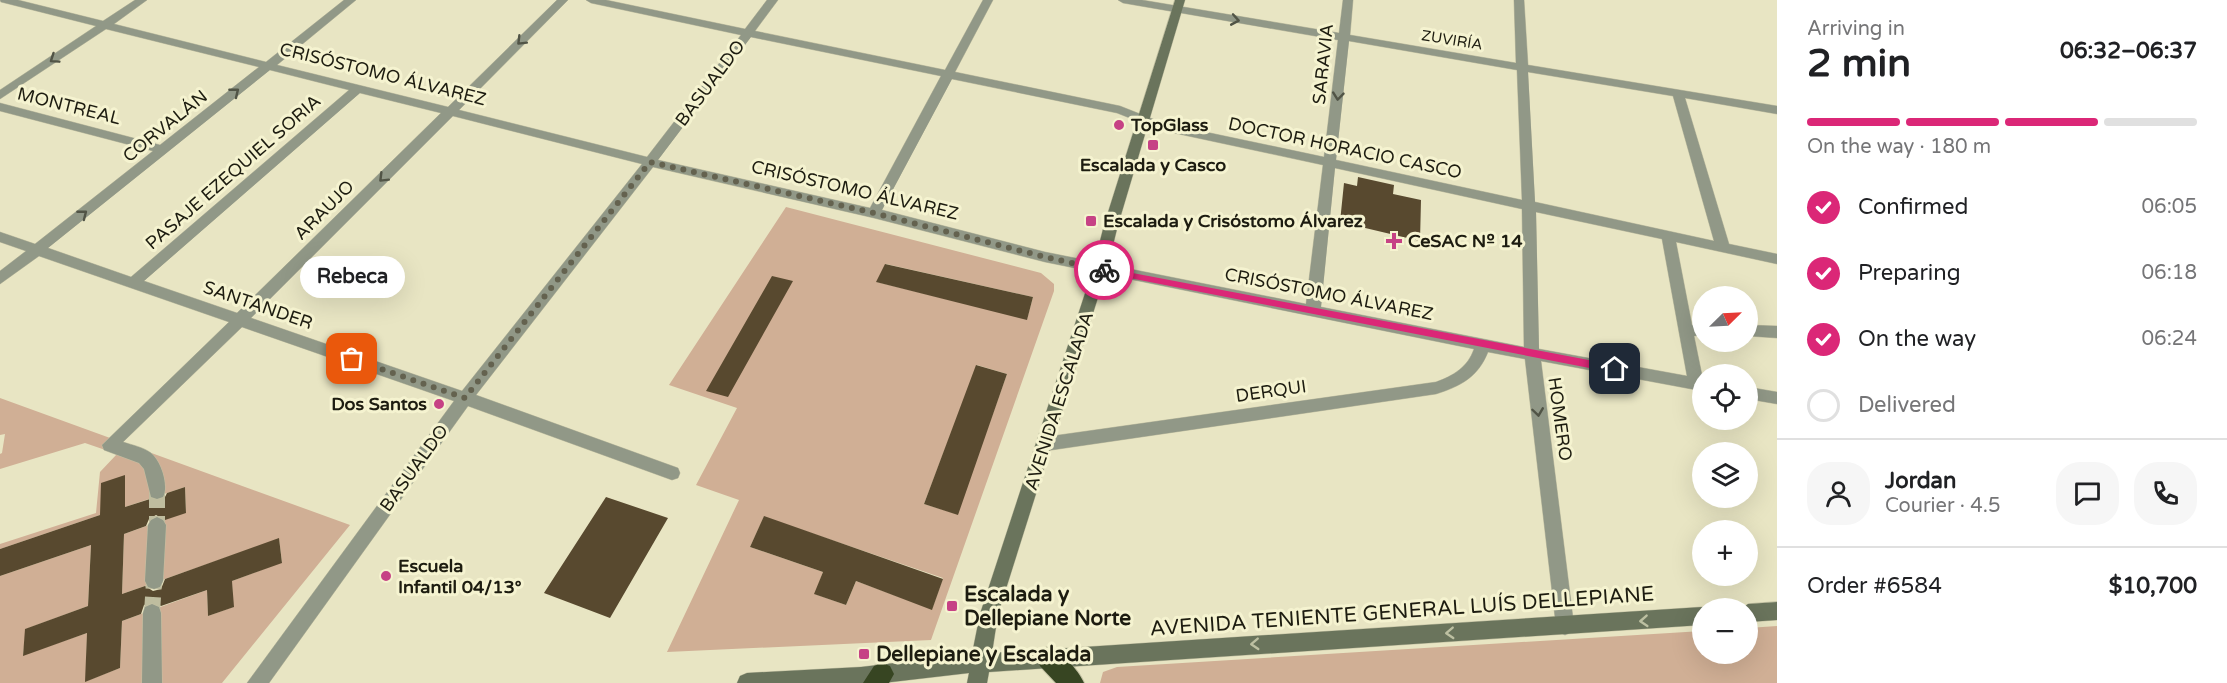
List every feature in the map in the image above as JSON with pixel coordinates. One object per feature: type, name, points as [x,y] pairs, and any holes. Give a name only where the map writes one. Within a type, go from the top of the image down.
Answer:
[{"type":"highway","points":[[1048,658],[1072,683]]},
{"type":"main road","name":"AVENIDA ESCALADA","points":[[977,683],[989,614],[1101,269],[1111,225],[1179,5]]},
{"type":"main road","points":[[1758,612],[1777,611]]},
{"type":"main road","name":"AVENIDA TENIENTE GENERAL LUÍS DELLEPIANE","points":[[747,683],[879,679],[979,663],[1692,617]]},
{"type":"main road","name":"AVENIDA ESCALADA","points":[[970,683],[979,663]]},
{"type":"street","name":"CRISÓSTOMO ÁLVAREZ","points":[[5,0],[650,162],[874,213],[1045,257],[1483,345],[1692,383]]},
{"type":"street","points":[[0,95],[142,0]]},
{"type":"street","name":"CORVALÁN","points":[[0,279],[351,0]]},
{"type":"street","name":"ARAUJO","points":[[157,492],[154,467],[146,457],[110,445],[240,320],[563,0]]},
{"type":"street","name":"DOCTOR HORACIO CASCO","points":[[591,0],[1120,110],[1160,126],[1777,259]]},
{"type":"street","name":"BASUALDO","points":[[257,683],[465,398],[650,162],[773,0]]},
{"type":"street","points":[[874,213],[988,0]]},
{"type":"street","name":"ZUVIRÍA","points":[[1123,0],[1179,5],[1344,38],[1777,110]]},
{"type":"street","name":"SARAVIA","points":[[1313,310],[1348,0]]},
{"type":"street","name":"HOMERO","points":[[1519,0],[1529,207],[1532,353],[1565,626]]},
{"type":"street","name":"PASAJE EZEQUIEL SORIA","points":[[133,283],[357,89]]},
{"type":"street","points":[[1678,94],[1723,247]]},
{"type":"street","name":"MONTREAL","points":[[0,107],[164,150]]},
{"type":"street","points":[[1668,236],[1692,369]]},
{"type":"street","name":"SANTANDER","points":[[0,237],[465,398],[672,473]]},
{"type":"street","points":[[1685,331],[1692,331]]},
{"type":"street","points":[[1758,331],[1777,332]]},
{"type":"street","name":"DERQUI","points":[[1045,444],[1436,388],[1455,382],[1471,370],[1480,357],[1483,345]]},
{"type":"street","points":[[1758,395],[1777,398]]},
{"type":"street","points":[[154,581],[157,525]]},
{"type":"street","points":[[152,613],[152,683]]},
{"type":"shaded area","points":[[786,207],[1041,273],[1054,284],[1054,291],[931,640],[667,652],[739,500],[696,485],[737,408],[669,385]],"holes":[[[886,264],[1033,297],[1027,319],[877,282]],[[977,365],[1007,374],[957,514],[924,504]],[[764,517],[943,578],[932,609],[856,581],[846,605],[815,594],[823,572],[750,547]]]},
{"type":"shaded area","points":[[0,398],[350,525],[222,683],[0,683],[0,576],[91,545],[88,606],[26,629],[23,655],[87,633],[86,681],[120,668],[122,621],[207,590],[208,616],[233,607],[232,581],[282,562],[279,539],[122,594],[124,534],[186,512],[185,487],[125,507],[125,475],[100,515],[0,549],[0,544],[96,513],[100,472],[117,454],[85,443],[0,469],[0,454],[5,434],[0,435]]},
{"type":"shaded area","points":[[1777,626],[1777,683],[1100,683],[1103,672],[1117,667],[1692,632],[1692,664],[1758,664],[1758,627]]},
{"type":"building","points":[[1358,177],[1394,185],[1393,194],[1421,200],[1420,241],[1340,222],[1344,183],[1357,186]]},
{"type":"building","points":[[885,264],[1033,297],[1027,320],[876,282]]},
{"type":"building","points":[[772,276],[793,281],[728,397],[706,391]]},
{"type":"building","points":[[976,365],[1007,374],[958,515],[924,504]]},
{"type":"building","points":[[125,475],[125,507],[150,499],[156,501],[164,499],[167,493],[185,487],[186,513],[165,520],[156,515],[149,519],[146,526],[124,534],[122,594],[145,586],[153,591],[161,589],[165,579],[279,538],[282,563],[232,581],[234,607],[208,616],[207,590],[161,606],[153,602],[144,605],[141,614],[122,621],[120,668],[85,682],[87,633],[23,656],[25,629],[88,606],[91,545],[0,576],[0,549],[100,515],[101,483]]},
{"type":"building","points":[[606,497],[668,518],[610,618],[544,593]]},
{"type":"building","points":[[764,516],[943,579],[932,610],[856,581],[846,605],[814,594],[823,572],[750,547]]},
{"type":"tunnel","points":[[157,492],[157,525]]},
{"type":"tunnel","points":[[152,613],[154,581]]},
{"type":"way so far","points":[[352,359],[465,398],[650,162],[874,213],[1104,270]]},
{"type":"place","name":"TopGlass","points":[[1119,125]]},
{"type":"place","name":"Escalada y Casco","points":[[1153,145]]},
{"type":"place","name":"Escalada y Crisóstomo Álvarez","points":[[1091,221]]},
{"type":"place","name":"CeSAC Nº 14","points":[[1394,241]]},
{"type":"place","name":"Rebeca","points":[[352,359]]},
{"type":"place","name":"Dos Santos","points":[[439,404]]},
{"type":"place","name":"Escuela Infantil 04/13°","points":[[386,576]]},
{"type":"place","name":"Escalada y Dellepiane Norte","points":[[952,606]]},
{"type":"place","name":"Dellepiane y Escalada","points":[[864,654]]},
{"type":"route","points":[[1104,270],[1615,369]]}]
